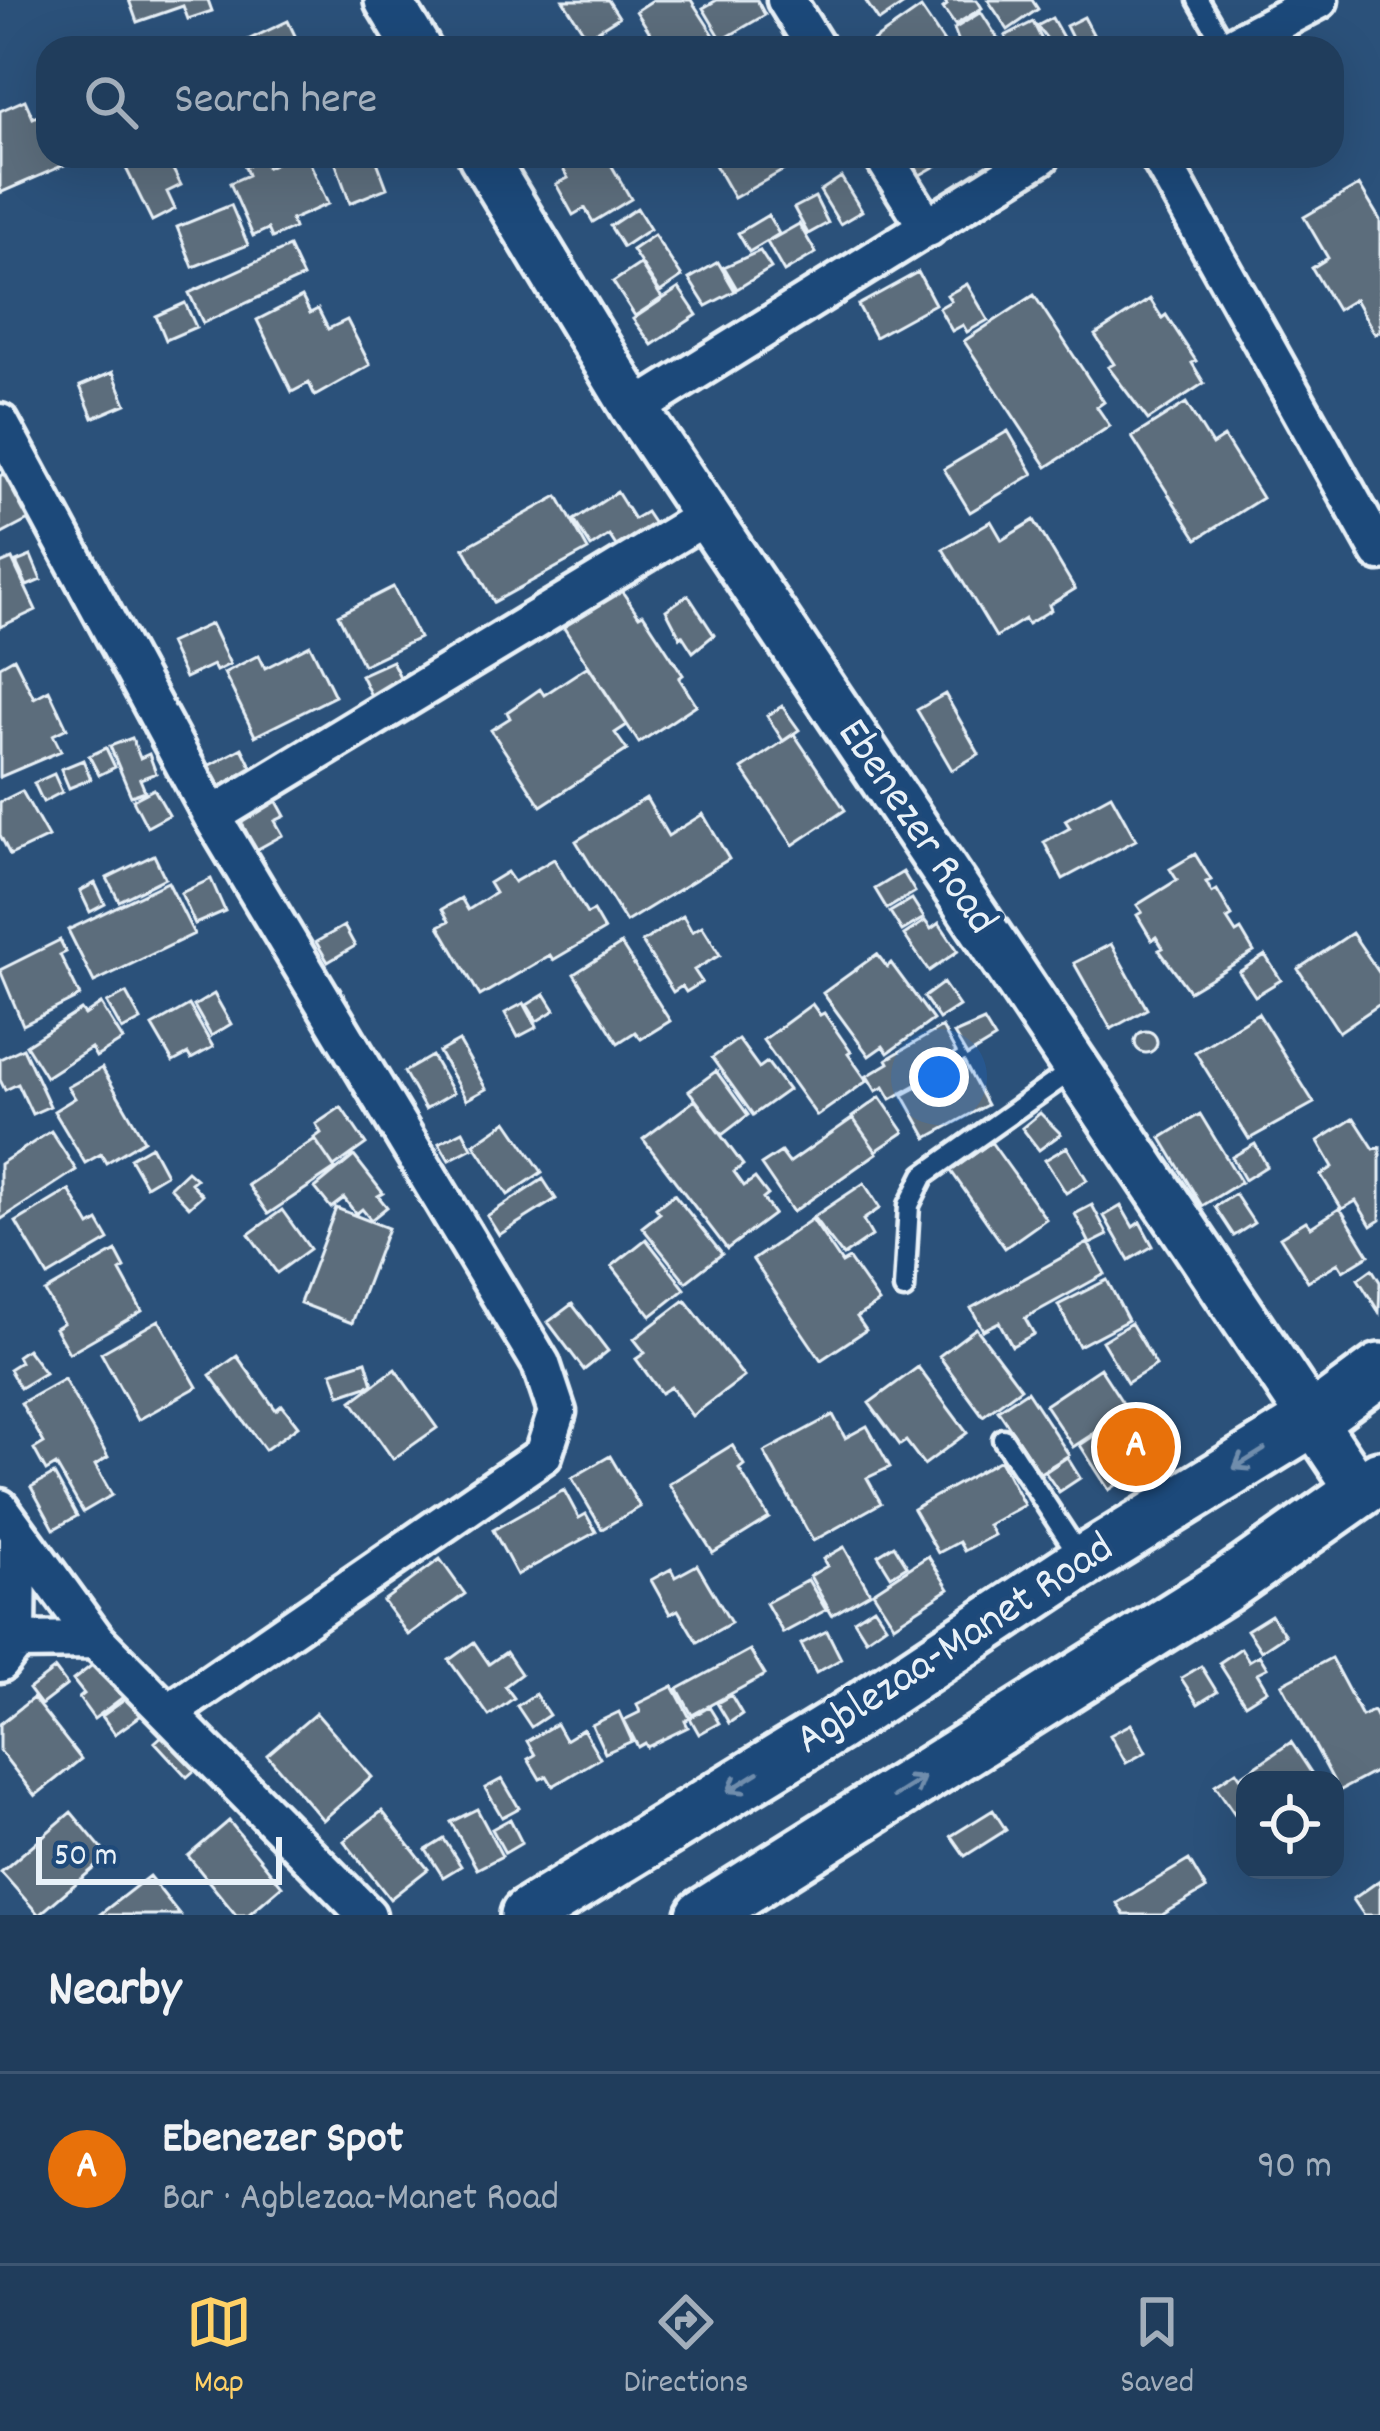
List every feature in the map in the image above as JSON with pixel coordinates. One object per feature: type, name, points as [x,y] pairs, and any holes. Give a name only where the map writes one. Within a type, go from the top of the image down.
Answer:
[{"type":"main road","name":"Agblezaa-Manet Road","points":[[527,1915],[835,1726],[1084,1562],[1311,1421],[1380,1370]]},
{"type":"main road","name":"Agblezaa-Manet Road","points":[[703,1915],[1227,1585],[1370,1484]]},
{"type":"street","points":[[388,0],[410,36]]},
{"type":"street","points":[[786,0],[808,36]]},
{"type":"street","points":[[1250,36],[1319,0]]},
{"type":"street","name":"Ebenezer Road","points":[[489,168],[635,410],[1311,1421],[1370,1484]]},
{"type":"street","points":[[891,168],[928,228]]},
{"type":"street","points":[[635,410],[1022,168]]},
{"type":"street","points":[[1166,168],[1380,552]]},
{"type":"street","points":[[0,423],[212,816],[541,1364],[557,1412],[544,1455],[168,1713]]},
{"type":"street","points":[[212,816],[706,516]]},
{"type":"street","points":[[9,1521],[8,1652],[96,1640]]},
{"type":"street","points":[[9,1521],[96,1640],[367,1915]]},
{"type":"lane","points":[[1198,0],[1220,36]]},
{"type":"lane","points":[[904,1289],[910,1205],[923,1175],[1075,1068]]},
{"type":"lane","points":[[1003,1438],[1084,1562]]},
{"type":"building","points":[[129,0],[208,0],[212,11],[188,19],[183,6],[137,22]]},
{"type":"building","points":[[563,0],[608,0],[619,17],[586,36]]},
{"type":"building","points":[[653,0],[691,0],[714,36],[652,36],[636,11]]},
{"type":"building","points":[[717,0],[757,0],[765,15],[729,36],[720,36],[703,8]]},
{"type":"building","points":[[865,0],[910,0],[879,21]]},
{"type":"building","points":[[944,0],[977,0],[982,8],[955,25],[943,8]]},
{"type":"building","points":[[988,0],[1032,0],[1038,9],[1008,30]]},
{"type":"building","points":[[921,8],[940,36],[880,36]]},
{"type":"building","points":[[981,12],[996,36],[957,36],[954,29]]},
{"type":"building","points":[[1084,17],[1093,34],[1071,36],[1066,26]]},
{"type":"building","points":[[1052,18],[1062,36],[1045,36],[1037,26]]},
{"type":"building","points":[[288,21],[295,36],[256,36]]},
{"type":"building","points":[[1033,22],[1040,36],[1005,36]]},
{"type":"building","points":[[25,100],[36,117],[36,168],[58,168],[0,193],[0,111]]},
{"type":"building","points":[[126,168],[172,168],[181,185],[167,192],[175,209],[152,221]]},
{"type":"building","points":[[245,168],[312,168],[328,204],[291,220],[294,228],[272,238],[268,229],[253,236],[230,183],[248,175]]},
{"type":"building","points":[[337,168],[380,168],[387,188],[350,203]]},
{"type":"building","points":[[613,168],[631,199],[593,222],[585,208],[573,215],[556,184],[568,178],[563,169]]},
{"type":"building","points":[[717,168],[788,168],[734,198]]},
{"type":"building","points":[[841,177],[862,211],[840,224],[820,191]]},
{"type":"building","points":[[1359,185],[1380,220],[1380,331],[1375,334],[1355,299],[1337,310],[1312,268],[1328,258],[1304,217]]},
{"type":"building","points":[[815,197],[828,223],[808,234],[794,208]]},
{"type":"building","points":[[231,205],[248,245],[193,267],[177,227]]},
{"type":"building","points":[[637,208],[650,229],[623,247],[610,226]]},
{"type":"building","points":[[768,215],[779,234],[749,252],[738,233]]},
{"type":"building","points":[[799,224],[816,253],[784,272],[767,242]]},
{"type":"building","points":[[654,235],[682,277],[660,292],[632,250]]},
{"type":"building","points":[[289,247],[303,277],[203,323],[189,293]]},
{"type":"building","points":[[760,251],[771,268],[737,289],[724,267]]},
{"type":"building","points":[[718,262],[735,291],[706,306],[689,279]]},
{"type":"building","points":[[640,264],[662,298],[635,316],[613,282]]},
{"type":"building","points":[[918,272],[935,304],[875,337],[858,305]]},
{"type":"building","points":[[967,284],[988,320],[967,332],[963,325],[952,331],[939,308],[951,301],[947,295]]},
{"type":"building","points":[[679,288],[697,315],[652,345],[633,319]]},
{"type":"building","points":[[1034,295],[1104,402],[1097,407],[1110,426],[1047,467],[964,341]]},
{"type":"building","points":[[302,297],[310,313],[318,309],[328,329],[347,320],[370,365],[315,396],[309,383],[292,392],[257,320]]},
{"type":"building","points":[[1150,299],[1196,361],[1192,363],[1204,383],[1148,420],[1108,367],[1114,364],[1095,335]]},
{"type":"building","points":[[185,303],[196,327],[166,340],[156,316]]},
{"type":"building","points":[[113,372],[126,404],[93,418],[80,386]]},
{"type":"building","points":[[1186,403],[1212,445],[1224,437],[1262,498],[1197,539],[1132,437]]},
{"type":"building","points":[[1008,431],[1033,474],[970,512],[944,469]]},
{"type":"building","points":[[15,468],[40,514],[0,535],[0,476]]},
{"type":"building","points":[[617,492],[634,519],[646,512],[656,527],[622,555],[609,535],[591,547],[574,520]]},
{"type":"building","points":[[558,496],[588,550],[494,602],[464,548]]},
{"type":"building","points":[[1034,520],[1075,589],[1028,624],[1025,619],[996,637],[943,549],[991,521],[1002,540]]},
{"type":"building","points":[[31,556],[41,580],[27,586],[16,562]]},
{"type":"building","points":[[12,559],[36,610],[0,627],[0,564]]},
{"type":"building","points":[[393,587],[419,638],[363,665],[338,615]]},
{"type":"building","points":[[619,587],[683,675],[679,678],[696,705],[639,743],[562,625]]},
{"type":"building","points":[[688,595],[714,635],[693,652],[666,610]]},
{"type":"building","points":[[211,624],[230,664],[216,671],[213,665],[185,678],[169,643]]},
{"type":"building","points":[[310,645],[335,696],[255,736],[224,673],[259,655],[265,668]]},
{"type":"building","points":[[14,658],[34,698],[49,690],[67,728],[53,735],[61,751],[0,777],[0,666]]},
{"type":"building","points":[[392,661],[404,685],[373,700],[361,675]]},
{"type":"building","points":[[588,666],[627,725],[615,733],[627,750],[541,806],[491,730],[540,689],[544,695]]},
{"type":"building","points":[[945,694],[979,754],[952,770],[917,710]]},
{"type":"building","points":[[782,706],[799,730],[783,741],[767,716]]},
{"type":"building","points":[[794,734],[845,810],[793,845],[742,769]]},
{"type":"building","points":[[132,738],[140,758],[149,754],[156,773],[140,779],[145,791],[131,796],[110,746]]},
{"type":"building","points":[[106,748],[115,767],[99,775],[89,756]]},
{"type":"building","points":[[242,748],[256,776],[223,793],[208,766]]},
{"type":"building","points":[[83,760],[91,779],[69,788],[61,769]]},
{"type":"building","points":[[54,774],[62,792],[43,802],[34,783]]},
{"type":"building","points":[[154,789],[169,815],[147,827],[133,800]]},
{"type":"building","points":[[22,791],[48,837],[10,855],[0,835],[0,802]]},
{"type":"building","points":[[1111,795],[1136,840],[1063,879],[1044,842],[1070,828],[1065,820]]},
{"type":"building","points":[[275,798],[285,816],[275,821],[283,835],[256,850],[239,818]]},
{"type":"building","points":[[646,798],[668,836],[703,814],[729,859],[626,922],[576,841]]},
{"type":"building","points":[[1195,854],[1211,880],[1206,882],[1212,893],[1217,890],[1232,916],[1227,919],[1236,933],[1241,930],[1254,952],[1189,991],[1159,950],[1163,948],[1156,937],[1152,940],[1137,915],[1142,912],[1137,905],[1177,880],[1170,869]]},
{"type":"building","points":[[154,855],[165,878],[119,901],[107,878]]},
{"type":"building","points":[[554,859],[587,914],[593,911],[604,930],[480,996],[439,926],[449,921],[442,909],[461,898],[468,910],[495,893],[489,883],[507,872],[514,882]]},
{"type":"building","points":[[903,872],[915,892],[887,909],[875,889]]},
{"type":"building","points":[[211,879],[225,911],[195,924],[181,893]]},
{"type":"building","points":[[168,882],[194,934],[94,982],[68,930]]},
{"type":"building","points":[[95,883],[105,904],[90,912],[80,891]]},
{"type":"building","points":[[912,899],[924,918],[902,931],[890,912]]},
{"type":"building","points":[[683,916],[692,932],[702,926],[720,955],[694,970],[702,982],[686,992],[682,986],[673,992],[642,942]]},
{"type":"building","points":[[925,921],[931,929],[939,923],[958,951],[929,971],[904,935]]},
{"type":"building","points":[[344,926],[355,946],[328,962],[316,942]]},
{"type":"building","points":[[1352,933],[1380,974],[1380,1004],[1339,1032],[1298,969]]},
{"type":"building","points":[[60,940],[66,952],[60,955],[80,996],[23,1025],[0,970]]},
{"type":"building","points":[[621,944],[670,1021],[641,1039],[635,1032],[618,1043],[574,974]]},
{"type":"building","points":[[1111,944],[1147,1009],[1111,1029],[1074,963]]},
{"type":"building","points":[[877,954],[887,967],[891,963],[933,1020],[888,1053],[883,1046],[869,1056],[823,993]]},
{"type":"building","points":[[1265,955],[1281,980],[1255,996],[1239,972]]},
{"type":"building","points":[[943,983],[959,1006],[939,1019],[924,997]]},
{"type":"building","points":[[126,993],[141,1020],[122,1030],[107,1003]]},
{"type":"building","points":[[214,994],[231,1024],[211,1036],[194,1006]]},
{"type":"building","points":[[545,994],[555,1010],[537,1021],[527,1005]]},
{"type":"building","points":[[524,1003],[537,1027],[518,1037],[505,1013]]},
{"type":"building","points":[[101,1004],[123,1040],[96,1057],[91,1048],[46,1077],[26,1045],[81,1010],[85,1015]]},
{"type":"building","points":[[812,1004],[820,1015],[824,1013],[867,1081],[817,1116],[763,1040]]},
{"type":"building","points":[[189,1005],[213,1047],[173,1062],[152,1026]]},
{"type":"building","points":[[1258,1013],[1314,1103],[1249,1139],[1195,1052]]},
{"type":"building","points":[[984,1021],[995,1039],[967,1056],[954,1034]]},
{"type":"building","points":[[942,1027],[956,1053],[942,1061],[946,1068],[891,1099],[884,1087],[876,1091],[867,1076]]},
{"type":"building","points":[[1146,1031],[1157,1042],[1146,1053],[1135,1042]]},
{"type":"building","points":[[738,1039],[759,1068],[767,1062],[788,1090],[753,1115],[712,1058]]},
{"type":"building","points":[[459,1041],[486,1089],[466,1100],[439,1052]]},
{"type":"building","points":[[23,1048],[50,1106],[32,1114],[18,1084],[5,1090],[0,1080],[0,1059]]},
{"type":"building","points":[[432,1056],[453,1093],[425,1109],[404,1072]]},
{"type":"building","points":[[964,1062],[987,1105],[927,1138],[903,1095]]},
{"type":"building","points":[[102,1068],[144,1140],[106,1163],[101,1154],[85,1163],[54,1111],[75,1098],[68,1087]]},
{"type":"building","points":[[716,1071],[748,1115],[722,1135],[689,1091]]},
{"type":"building","points":[[880,1097],[904,1132],[876,1151],[852,1117]]},
{"type":"building","points":[[695,1100],[743,1165],[734,1172],[744,1186],[755,1178],[774,1214],[727,1249],[643,1139]]},
{"type":"building","points":[[341,1107],[366,1144],[334,1167],[314,1138],[321,1133],[316,1124]]},
{"type":"building","points":[[1040,1113],[1061,1134],[1039,1150],[1022,1128]]},
{"type":"building","points":[[1200,1114],[1241,1182],[1202,1206],[1161,1138]]},
{"type":"building","points":[[853,1118],[877,1153],[793,1212],[761,1165],[781,1152],[789,1163]]},
{"type":"building","points":[[1354,1118],[1374,1149],[1380,1147],[1380,1220],[1371,1226],[1356,1201],[1342,1209],[1321,1175],[1333,1167],[1318,1141]]},
{"type":"building","points":[[507,1121],[542,1172],[508,1195],[474,1144]]},
{"type":"building","points":[[51,1131],[76,1170],[0,1220],[0,1164]]},
{"type":"building","points":[[463,1131],[472,1148],[449,1160],[439,1143]]},
{"type":"building","points":[[315,1139],[335,1169],[268,1214],[248,1185]]},
{"type":"building","points":[[991,1142],[1046,1219],[1005,1248],[951,1171]]},
{"type":"building","points":[[1255,1144],[1267,1166],[1245,1180],[1232,1157]]},
{"type":"building","points":[[151,1146],[166,1174],[146,1186],[130,1158]]},
{"type":"building","points":[[1067,1147],[1087,1180],[1066,1193],[1045,1160]]},
{"type":"building","points":[[354,1156],[383,1193],[378,1196],[387,1207],[371,1220],[362,1209],[356,1214],[344,1198],[331,1208],[315,1188]]},
{"type":"building","points":[[187,1171],[202,1195],[189,1207],[170,1187]]},
{"type":"building","points":[[543,1179],[556,1199],[499,1235],[487,1216]]},
{"type":"building","points":[[864,1183],[880,1208],[863,1220],[872,1236],[843,1256],[813,1217]]},
{"type":"building","points":[[69,1190],[90,1226],[98,1221],[109,1240],[48,1276],[16,1222]]},
{"type":"building","points":[[674,1194],[722,1254],[686,1282],[642,1227]]},
{"type":"building","points":[[1235,1194],[1254,1223],[1234,1236],[1215,1207]]},
{"type":"building","points":[[1092,1205],[1108,1235],[1090,1244],[1075,1214]]},
{"type":"building","points":[[1121,1206],[1133,1227],[1140,1222],[1153,1246],[1129,1260],[1104,1216]]},
{"type":"building","points":[[336,1208],[388,1228],[352,1323],[300,1303]]},
{"type":"building","points":[[1340,1208],[1369,1255],[1343,1271],[1338,1263],[1308,1281],[1280,1237],[1306,1221],[1311,1227]]},
{"type":"building","points":[[282,1210],[310,1249],[277,1273],[249,1234]]},
{"type":"building","points":[[812,1219],[842,1263],[849,1259],[879,1302],[857,1317],[866,1330],[821,1360],[753,1260]]},
{"type":"building","points":[[646,1239],[685,1289],[651,1316],[612,1266]]},
{"type":"building","points":[[1088,1243],[1105,1274],[1025,1318],[1034,1334],[1012,1346],[999,1322],[983,1330],[971,1308]]},
{"type":"building","points":[[116,1251],[125,1268],[120,1271],[142,1311],[69,1353],[55,1328],[63,1323],[45,1292]]},
{"type":"building","points":[[1372,1269],[1380,1282],[1379,1312],[1358,1279]]},
{"type":"building","points":[[1107,1280],[1128,1320],[1079,1346],[1058,1305]]},
{"type":"building","points":[[685,1300],[744,1377],[692,1416],[671,1387],[661,1393],[636,1359],[645,1353],[634,1339]]},
{"type":"building","points":[[572,1304],[608,1351],[584,1370],[548,1322]]},
{"type":"building","points":[[159,1320],[197,1387],[138,1420],[101,1353]]},
{"type":"building","points":[[1131,1323],[1156,1365],[1127,1383],[1102,1341]]},
{"type":"building","points":[[976,1328],[1021,1388],[983,1416],[939,1356]]},
{"type":"building","points":[[27,1349],[45,1373],[20,1388],[9,1369]]},
{"type":"building","points":[[237,1356],[276,1410],[282,1405],[298,1426],[265,1450],[210,1375]]},
{"type":"building","points":[[366,1361],[373,1384],[340,1395],[332,1372]]},
{"type":"building","points":[[918,1367],[967,1433],[924,1465],[906,1441],[900,1445],[869,1403]]},
{"type":"building","points":[[1100,1368],[1128,1411],[1073,1447],[1045,1405]]},
{"type":"building","points":[[395,1369],[437,1428],[393,1459],[352,1401]]},
{"type":"building","points":[[64,1379],[108,1457],[95,1465],[112,1495],[83,1512],[56,1465],[46,1471],[34,1449],[44,1443],[21,1403]]},
{"type":"building","points":[[1027,1391],[1069,1455],[1040,1473],[998,1410]]},
{"type":"building","points":[[833,1415],[845,1438],[867,1426],[890,1467],[867,1478],[881,1503],[813,1541],[764,1452]]},
{"type":"building","points":[[1122,1417],[1151,1462],[1109,1490],[1080,1445]]},
{"type":"building","points":[[732,1445],[744,1465],[739,1469],[769,1518],[713,1553],[669,1484]]},
{"type":"building","points":[[610,1456],[640,1507],[602,1529],[572,1478]]},
{"type":"building","points":[[1067,1457],[1080,1478],[1059,1492],[1045,1472]]},
{"type":"building","points":[[1000,1460],[1024,1505],[988,1525],[994,1535],[964,1551],[959,1542],[938,1553],[913,1509]]},
{"type":"building","points":[[54,1474],[77,1516],[54,1529],[31,1487]]},
{"type":"building","points":[[564,1490],[579,1518],[586,1514],[596,1532],[517,1575],[493,1530]]},
{"type":"building","points":[[894,1545],[907,1566],[891,1576],[878,1555]]},
{"type":"building","points":[[844,1547],[870,1593],[832,1615],[810,1576],[827,1566],[823,1559]]},
{"type":"building","points":[[928,1556],[949,1589],[894,1625],[873,1592]]},
{"type":"building","points":[[440,1559],[465,1594],[408,1635],[383,1601]]},
{"type":"building","points":[[697,1565],[731,1623],[697,1642],[678,1610],[670,1614],[651,1580],[671,1569],[675,1577]]},
{"type":"building","points":[[808,1580],[826,1610],[783,1633],[766,1603]]},
{"type":"building","points":[[874,1607],[886,1625],[866,1639],[854,1620]]},
{"type":"building","points":[[1271,1615],[1285,1635],[1261,1651],[1247,1630]]},
{"type":"building","points":[[827,1631],[841,1659],[816,1673],[801,1644]]},
{"type":"building","points":[[474,1642],[489,1664],[506,1652],[521,1674],[505,1686],[514,1698],[489,1716],[449,1660]]},
{"type":"building","points":[[1241,1648],[1249,1661],[1259,1655],[1267,1668],[1257,1673],[1267,1690],[1245,1704],[1219,1663]]},
{"type":"building","points":[[750,1650],[765,1675],[692,1715],[678,1689]]},
{"type":"building","points":[[1331,1658],[1362,1716],[1373,1711],[1380,1724],[1380,1769],[1344,1788],[1344,1771],[1328,1771],[1282,1684]]},
{"type":"building","points":[[100,1659],[126,1695],[94,1719],[73,1680]]},
{"type":"building","points":[[1201,1666],[1217,1692],[1198,1704],[1181,1678]]},
{"type":"building","points":[[55,1669],[67,1685],[41,1705],[29,1689]]},
{"type":"building","points":[[673,1686],[690,1718],[685,1721],[688,1727],[638,1747],[624,1720],[640,1712],[637,1704]]},
{"type":"building","points":[[535,1694],[549,1715],[531,1727],[517,1706]]},
{"type":"building","points":[[731,1695],[742,1714],[729,1723],[717,1703]]},
{"type":"building","points":[[130,1696],[143,1714],[115,1734],[102,1716]]},
{"type":"building","points":[[33,1698],[81,1759],[35,1796],[0,1751],[0,1724]]},
{"type":"building","points":[[709,1707],[719,1723],[699,1734],[690,1718]]},
{"type":"building","points":[[619,1712],[632,1741],[605,1753],[592,1725]]},
{"type":"building","points":[[316,1713],[372,1777],[323,1820],[267,1755]]},
{"type":"building","points":[[556,1724],[565,1740],[583,1729],[600,1758],[553,1786],[547,1776],[540,1779],[528,1759],[535,1755],[527,1741]]},
{"type":"building","points":[[1131,1724],[1146,1752],[1126,1763],[1110,1735]]},
{"type":"building","points":[[172,1727],[204,1762],[187,1777],[155,1742]]},
{"type":"building","points":[[1291,1742],[1310,1771],[1249,1771]]},
{"type":"building","points":[[1236,1771],[1236,1816],[1215,1785]]},
{"type":"building","points":[[502,1779],[519,1808],[502,1817],[485,1788]]},
{"type":"building","points":[[477,1809],[502,1856],[477,1869],[451,1822]]},
{"type":"building","points":[[993,1810],[1006,1830],[965,1856],[951,1836]]},
{"type":"building","points":[[382,1811],[428,1869],[390,1899],[344,1841]]},
{"type":"building","points":[[71,1812],[108,1856],[39,1915],[1,1872]]},
{"type":"building","points":[[510,1819],[522,1843],[505,1853],[492,1829]]},
{"type":"building","points":[[229,1821],[282,1886],[248,1915],[236,1915],[188,1856]]},
{"type":"building","points":[[444,1839],[461,1866],[443,1877],[426,1850]]},
{"type":"building","points":[[1189,1860],[1206,1889],[1162,1915],[1124,1915],[1117,1903]]},
{"type":"building","points":[[149,1876],[180,1915],[99,1915]]},
{"type":"building","points":[[1380,1880],[1380,1915],[1364,1915],[1353,1899]]},
{"type":"place","name":"Ebenezer Spot","points":[[1136,1447]]}]
